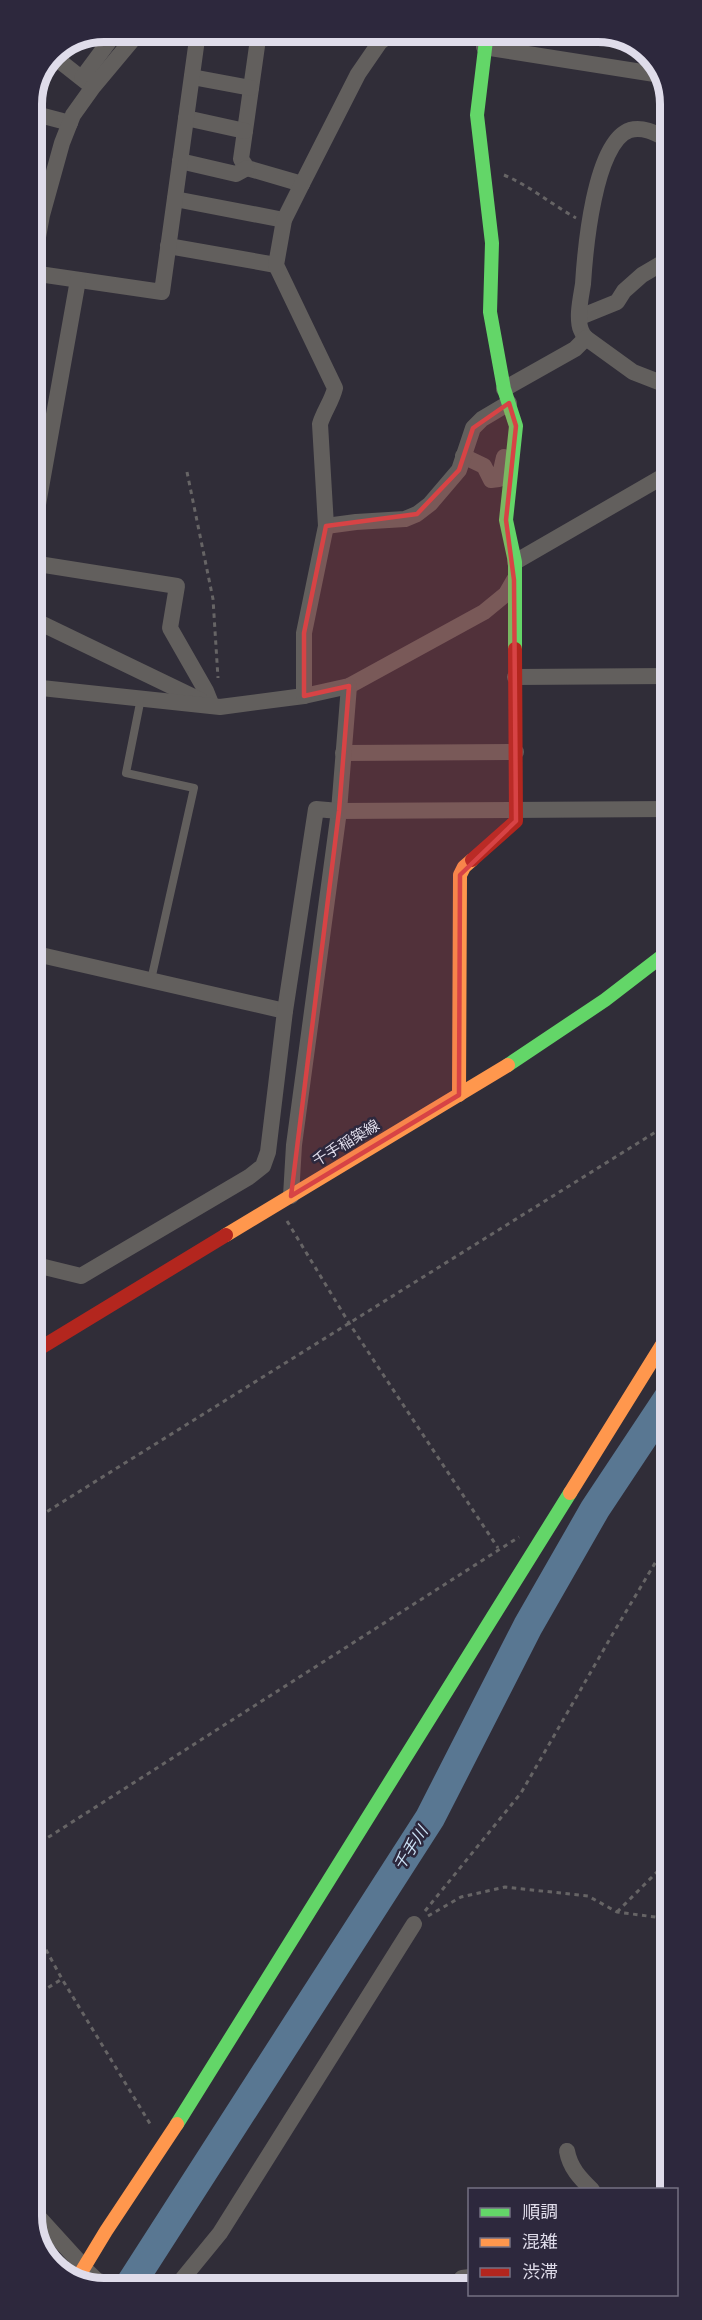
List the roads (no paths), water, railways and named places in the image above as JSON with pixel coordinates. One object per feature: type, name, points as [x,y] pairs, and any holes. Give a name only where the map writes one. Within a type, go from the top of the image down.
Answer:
[{"type":"street","points":[[42,215],[70,123],[105,42]]},
{"type":"street","points":[[87,83],[129,42]]},
{"type":"street","points":[[42,274],[162,292],[197,42]]},
{"type":"street","points":[[258,42],[242,159],[247,168],[302,184]]},
{"type":"street","points":[[304,696],[304,633],[327,526],[320,424],[323,412],[335,388],[276,265],[284,220],[358,74],[380,42]]},
{"type":"street","points":[[459,1095],[460,875],[464,867],[516,821],[515,562],[506,520],[516,426],[507,396],[490,312],[492,243],[477,115],[486,42]]},
{"type":"street","points":[[501,42],[652,73]]},
{"type":"street","points":[[59,61],[87,83]]},
{"type":"street","points":[[192,76],[251,88]]},
{"type":"street","points":[[42,116],[70,123]]},
{"type":"street","points":[[186,118],[245,131]]},
{"type":"street","points":[[660,136],[649,130],[630,130],[616,141],[603,166],[589,225],[580,317],[580,330],[586,338],[633,372],[660,382]]},
{"type":"street","points":[[180,161],[236,174],[247,168]]},
{"type":"street","points":[[175,200],[284,220]]},
{"type":"street","points":[[168,246],[276,265]]},
{"type":"street","points":[[580,317],[617,302],[624,291],[642,275],[660,264]]},
{"type":"street","points":[[42,482],[78,280]]},
{"type":"street","points":[[327,526],[405,519],[417,514],[451,482],[459,470],[473,428],[507,396],[575,349],[586,338]]},
{"type":"street","points":[[464,456],[484,466],[491,480],[499,479],[506,447],[515,439]]},
{"type":"street","points":[[515,562],[660,478]]},
{"type":"street","points":[[42,565],[177,586],[170,628],[216,706]]},
{"type":"street","points":[[42,688],[216,706],[304,696],[349,686],[484,612],[506,594],[514,580]]},
{"type":"street","points":[[42,624],[216,706]]},
{"type":"street","points":[[515,677],[660,676]]},
{"type":"street","points":[[284,1200],[294,1145],[339,811],[349,686]]},
{"type":"street","points":[[344,753],[516,752]]},
{"type":"street","points":[[42,1266],[81,1276],[249,1177],[263,1166],[268,1152],[285,1011],[316,809],[339,811],[660,809]]},
{"type":"street","points":[[42,955],[285,1011]]},
{"type":"street","name":"千手稲築線","points":[[42,1347],[459,1095],[591,1011],[660,958]]},
{"type":"street","points":[[43,2223],[82,2272],[106,2230],[164,2147],[660,1348]]},
{"type":"street","points":[[183,2278],[220,2233],[414,1924]]},
{"type":"street","points":[[567,2151],[569,2161],[590,2188]]},
{"type":"lane","points":[[141,698],[126,772],[194,789],[151,980]]},
{"type":"waterway","name":"千手川","points":[[134,2278],[430,1818],[528,1626],[595,1509],[660,1411]]}]
